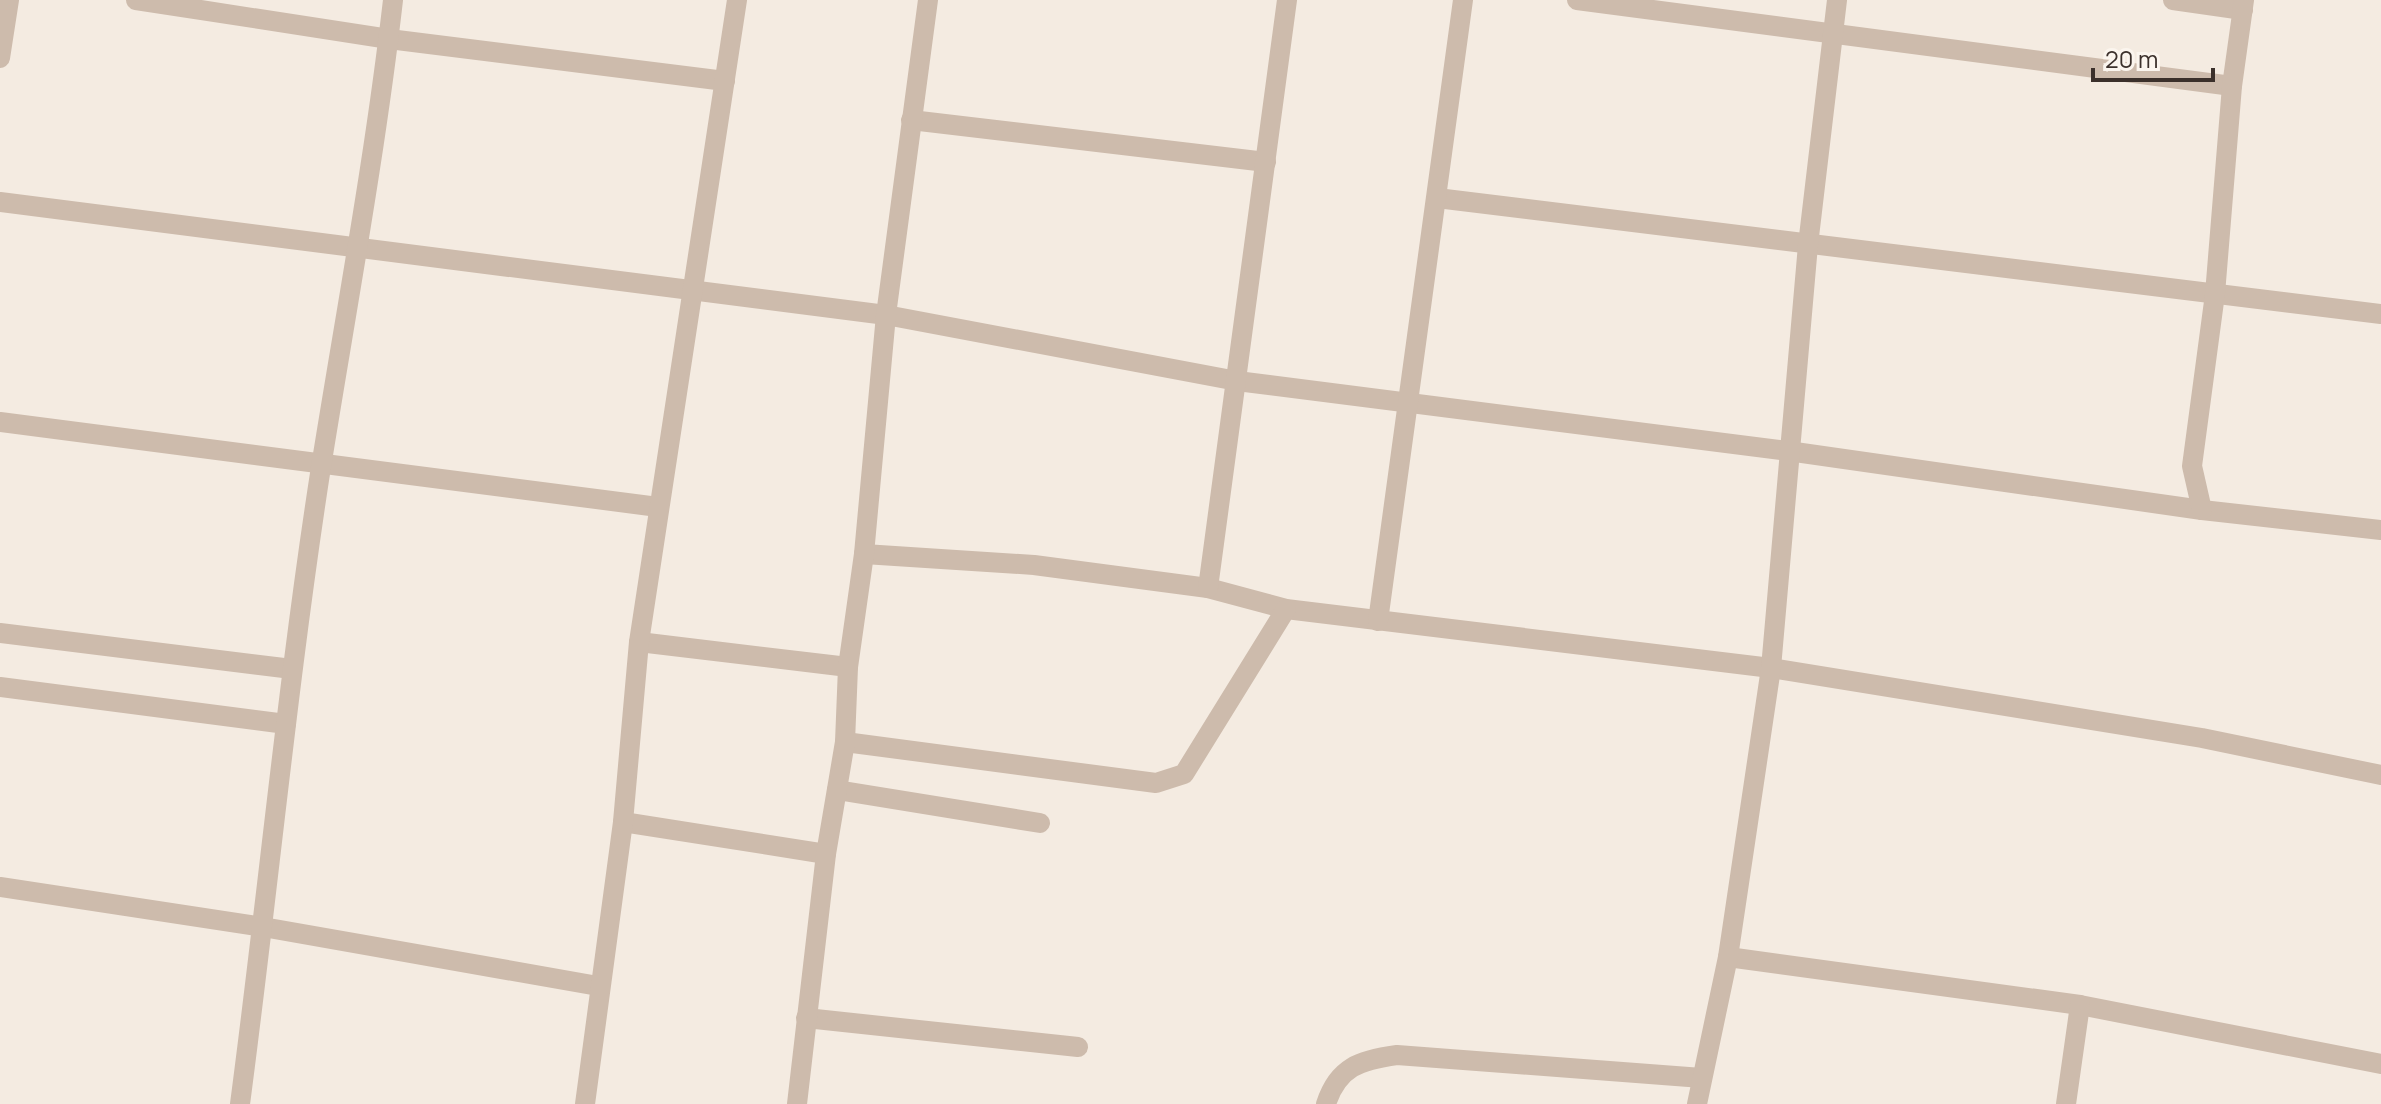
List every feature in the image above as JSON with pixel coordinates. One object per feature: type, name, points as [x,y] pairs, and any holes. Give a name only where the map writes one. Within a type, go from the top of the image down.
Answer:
[{"type":"street","points":[[0,58],[9,0]]},
{"type":"street","points":[[136,0],[389,39],[725,81]]},
{"type":"street","points":[[240,1104],[292,669],[321,466],[360,249],[393,0]]},
{"type":"street","points":[[585,1104],[598,986],[623,822],[639,642],[737,0]]},
{"type":"street","points":[[797,1104],[826,854],[845,742],[848,667],[864,554],[886,315],[928,0]]},
{"type":"street","points":[[1208,588],[1287,0]]},
{"type":"street","points":[[1378,621],[1463,0]]},
{"type":"street","points":[[1577,0],[2232,86]]},
{"type":"street","points":[[1697,1104],[1728,957],[1771,668],[1808,245],[1837,0]]},
{"type":"street","points":[[2173,0],[2244,5],[2232,86],[2215,294],[2192,466],[2202,510]]},
{"type":"street","points":[[911,120],[1266,162]]},
{"type":"street","points":[[1437,198],[2381,314]]},
{"type":"street","points":[[0,202],[886,315],[1237,381],[1788,451],[2202,510],[2381,530]]},
{"type":"street","points":[[0,422],[321,466],[658,507]]},
{"type":"street","points":[[864,554],[1034,565],[1208,588],[1286,609],[1771,668],[2202,738],[2381,775]]},
{"type":"street","points":[[845,742],[1156,783],[1184,774],[1286,609]]},
{"type":"street","points":[[0,633],[292,669]]},
{"type":"street","points":[[639,642],[848,667]]},
{"type":"street","points":[[0,687],[286,724]]},
{"type":"street","points":[[837,790],[1040,823]]},
{"type":"street","points":[[623,822],[826,854]]},
{"type":"street","points":[[0,887],[263,927],[598,986]]},
{"type":"street","points":[[1728,957],[2080,1005],[2381,1064]]},
{"type":"street","points":[[2066,1104],[2080,1005]]},
{"type":"street","points":[[806,1018],[1078,1047]]},
{"type":"street","points":[[1326,1104],[1333,1082],[1364,1060],[1397,1055],[1702,1078]]}]
